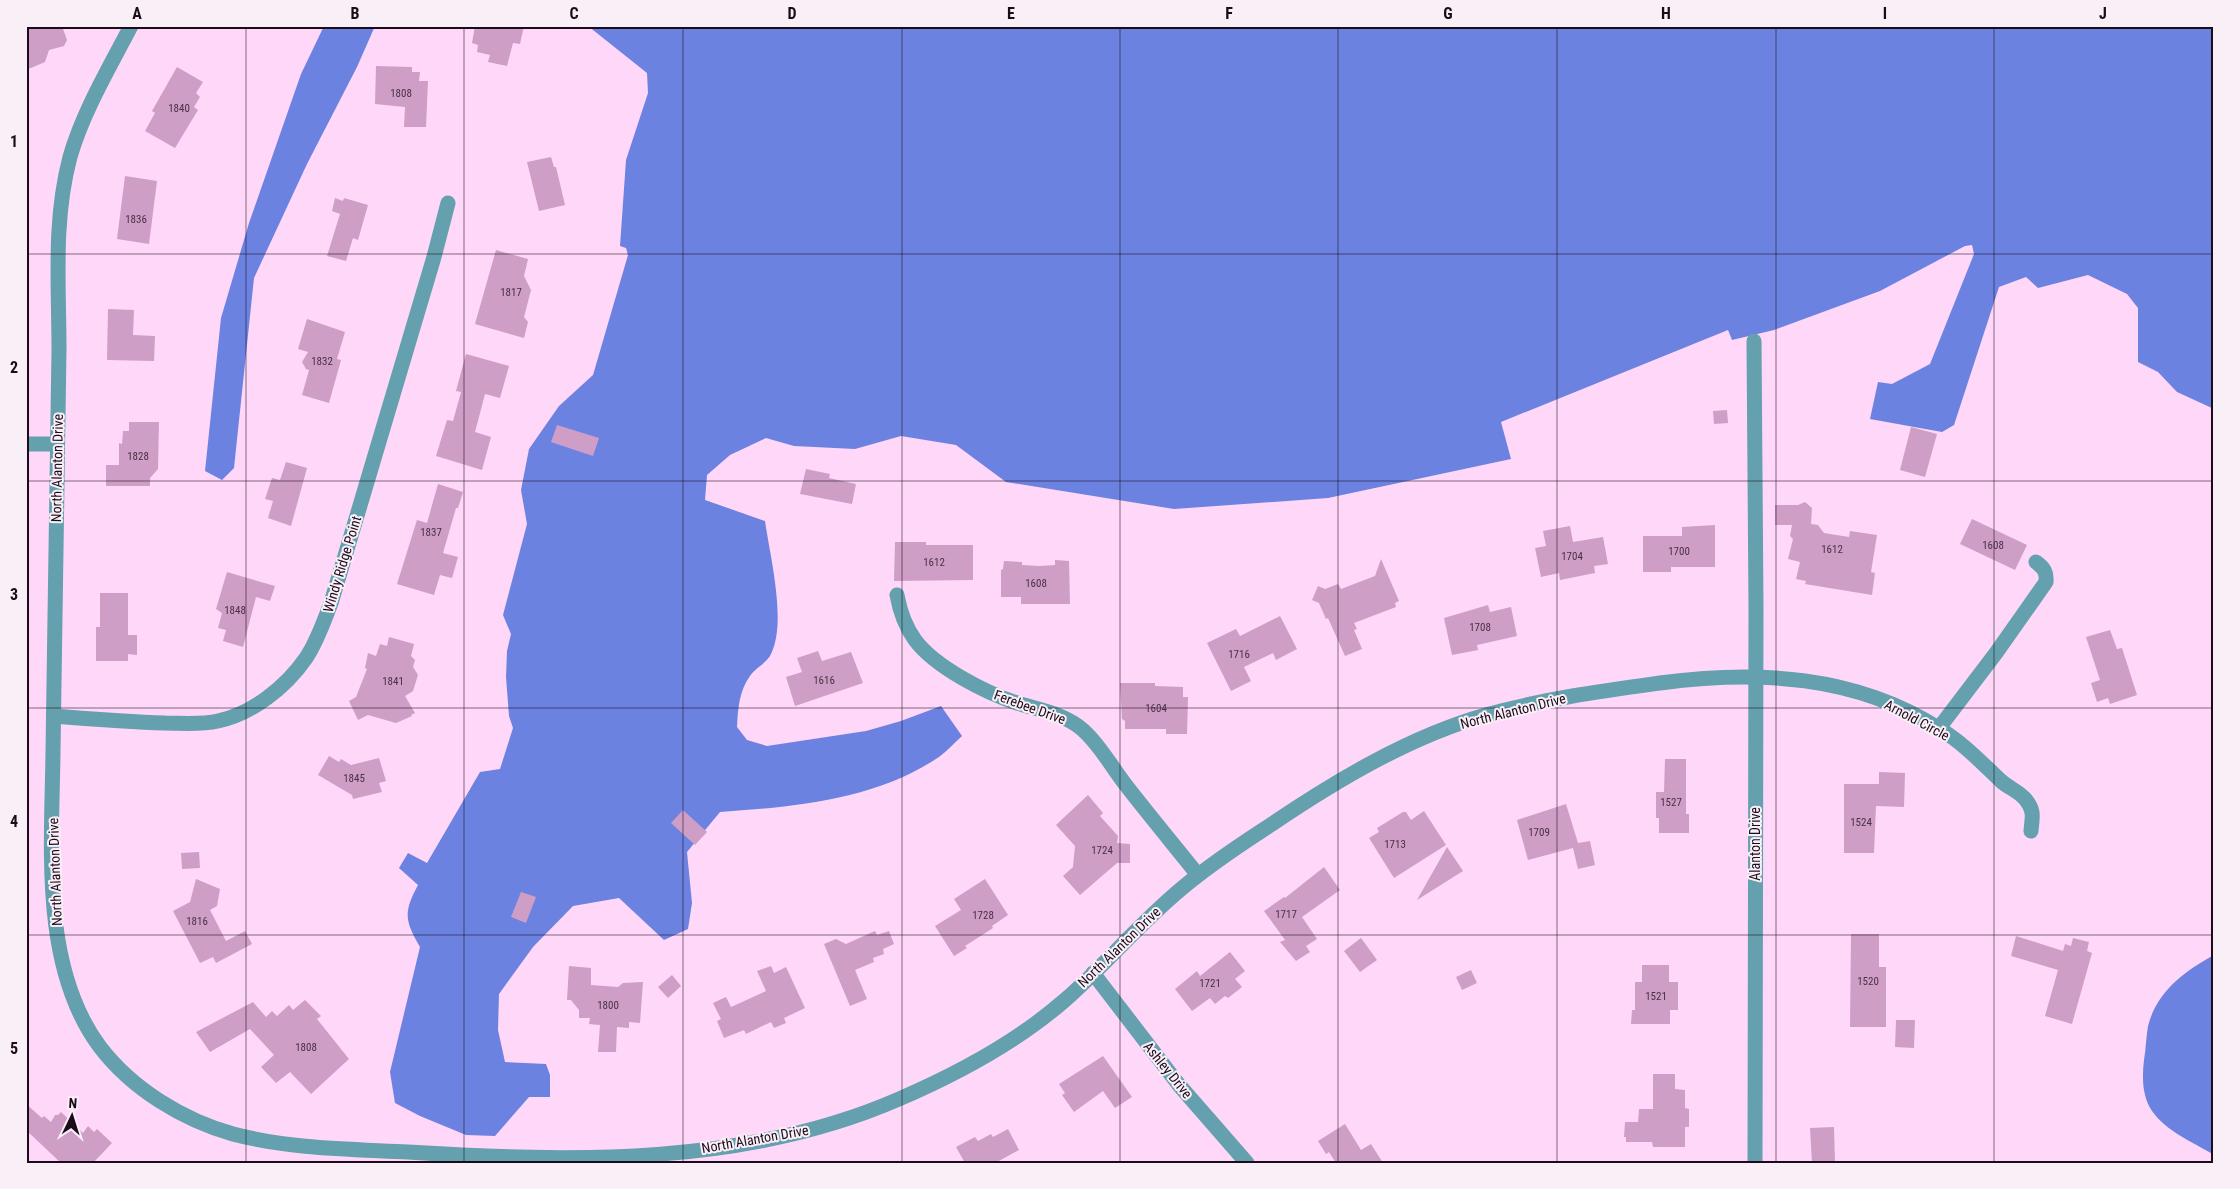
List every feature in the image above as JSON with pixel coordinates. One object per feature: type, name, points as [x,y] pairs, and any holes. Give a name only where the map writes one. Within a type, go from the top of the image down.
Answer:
[{"type":"street","name":"North Alanton Drive","points":[[131,26],[80,128],[69,161],[62,197],[56,260],[59,342],[54,716],[54,912],[60,954],[70,992],[82,1019],[98,1044],[131,1079],[159,1101],[189,1117],[228,1133],[305,1146],[437,1154],[542,1157],[619,1156],[689,1151],[748,1144],[798,1134],[858,1116],[946,1077],[1037,1023],[1093,973],[1139,926],[1198,875],[1234,849],[1358,770],[1463,722],[1543,702],[1603,691],[1684,680],[1756,677]]},
{"type":"street","name":"Windy Ridge Point","points":[[54,716],[200,724],[218,721],[254,707],[284,682],[306,658],[322,628],[331,602],[434,257],[448,203]]},
{"type":"street","name":"Alanton Drive","points":[[1754,341],[1756,526],[1754,1163]]},
{"type":"street","points":[[26,444],[57,444]]},
{"type":"street","points":[[1939,728],[2046,582],[2044,568],[2036,562]]},
{"type":"street","name":"Ferebee Drive","points":[[897,595],[906,625],[916,641],[930,656],[990,692],[1015,703],[1056,714],[1082,729],[1093,740],[1124,783],[1198,875]]},
{"type":"street","name":"Arnold Circle","points":[[1756,677],[1796,679],[1847,688],[1903,709],[1939,728],[1966,748],[2006,786],[2026,800],[2033,818],[2031,831]]},
{"type":"street","name":"Ashley Drive","points":[[1093,973],[1179,1085],[1248,1163]]},
{"type":"water","points":[[324,26],[375,26],[357,67],[307,164],[254,278],[234,468],[222,480],[205,471],[221,318],[249,223],[301,74]]},
{"type":"water","points":[[588,26],[2214,26],[2214,409],[2177,392],[2158,372],[2138,362],[2138,308],[2127,294],[2088,275],[2038,288],[2026,277],[1999,287],[1954,425],[1942,432],[1870,419],[1878,382],[1892,384],[1930,364],[1974,254],[1972,245],[1965,246],[1880,291],[1774,330],[1732,340],[1728,330],[1501,422],[1511,459],[1328,498],[1174,509],[1006,482],[956,445],[901,436],[855,449],[794,446],[766,438],[730,455],[707,475],[705,500],[765,521],[776,589],[778,625],[776,641],[769,657],[752,673],[743,688],[737,727],[747,740],[767,746],[866,731],[901,721],[941,706],[962,736],[939,757],[914,772],[861,792],[805,804],[720,812],[687,852],[692,903],[688,929],[664,940],[619,898],[573,906],[533,947],[499,994],[498,1030],[505,1062],[546,1064],[550,1075],[550,1097],[529,1097],[495,1136],[466,1135],[420,1116],[395,1103],[390,1072],[420,947],[411,930],[408,917],[410,903],[418,885],[399,868],[408,853],[427,863],[480,772],[500,769],[513,728],[509,716],[506,677],[507,651],[511,634],[503,615],[527,524],[521,490],[529,449],[559,406],[593,375],[628,255],[626,248],[620,246],[626,160],[648,93],[647,73]]},
{"type":"water","points":[[2214,955],[2214,1155],[2173,1131],[2158,1118],[2146,1099],[2143,1073],[2148,1026],[2158,1002],[2165,992],[2183,975]]},
{"type":"building","points":[[26,26],[62,26],[67,40],[64,46],[49,50],[45,62],[26,70]]},
{"type":"building","points":[[475,26],[524,26],[520,44],[513,43],[507,66],[488,62],[490,55],[477,52],[478,45],[472,43]]},
{"type":"building","points":[[376,66],[412,67],[412,72],[420,72],[419,81],[428,81],[426,127],[404,127],[405,107],[375,104]]},
{"type":"building","points":[[177,67],[203,82],[196,93],[200,97],[194,107],[198,110],[175,148],[145,131],[155,113],[152,111]]},
{"type":"building","points":[[551,157],[554,167],[556,167],[565,205],[539,211],[527,162]]},
{"type":"building","points":[[125,176],[157,181],[149,244],[117,239]]},
{"type":"building","points":[[335,198],[343,201],[344,198],[368,205],[358,240],[353,238],[346,261],[327,256],[340,214],[332,211]]},
{"type":"building","points":[[496,250],[528,259],[524,276],[531,290],[524,317],[528,322],[524,338],[475,324]]},
{"type":"building","points":[[108,309],[134,310],[133,335],[155,336],[154,361],[107,360]]},
{"type":"building","points":[[307,319],[345,332],[337,359],[341,360],[329,403],[302,395],[309,370],[306,369],[302,362],[308,352],[298,349]]},
{"type":"building","points":[[466,354],[509,366],[500,398],[485,394],[475,432],[491,437],[482,470],[436,456],[447,420],[453,421],[461,392],[456,391]]},
{"type":"building","points":[[1727,410],[1728,423],[1714,424],[1713,411]]},
{"type":"building","points":[[129,422],[159,422],[158,469],[150,478],[150,486],[106,486],[106,465],[119,465],[119,443],[122,444],[123,431],[129,431]]},
{"type":"building","points":[[557,425],[599,438],[593,456],[551,442]]},
{"type":"building","points":[[1911,427],[1937,434],[1925,477],[1900,470]]},
{"type":"building","points":[[286,462],[307,468],[291,526],[268,518],[273,501],[265,499],[272,478],[280,480]]},
{"type":"building","points":[[806,469],[830,474],[829,478],[856,484],[852,504],[800,494]]},
{"type":"building","points":[[438,484],[463,492],[458,508],[456,508],[443,553],[458,557],[452,578],[440,575],[434,595],[397,584],[417,520],[427,523]]},
{"type":"building","points":[[1805,502],[1812,508],[1811,524],[1818,525],[1824,533],[1849,537],[1850,531],[1877,535],[1871,572],[1875,573],[1872,595],[1805,584],[1806,581],[1796,579],[1800,562],[1788,559],[1793,539],[1790,536],[1792,525],[1775,525],[1775,505],[1798,505]]},
{"type":"building","points":[[1972,519],[2027,545],[2015,570],[1960,544]]},
{"type":"building","points":[[1715,525],[1715,567],[1671,567],[1671,572],[1643,572],[1643,536],[1682,536],[1682,527]]},
{"type":"building","points":[[1570,526],[1573,542],[1603,537],[1608,564],[1594,566],[1595,573],[1560,580],[1559,573],[1541,577],[1535,548],[1546,546],[1543,531]]},
{"type":"building","points":[[895,542],[926,542],[926,545],[973,545],[973,580],[894,581]]},
{"type":"building","points":[[1381,559],[1399,601],[1395,603],[1396,607],[1354,623],[1357,629],[1354,630],[1362,649],[1345,656],[1328,618],[1326,619],[1319,603],[1312,600],[1318,586],[1325,589],[1338,584],[1341,589],[1375,576]]},
{"type":"building","points":[[1055,560],[1069,561],[1070,604],[1021,604],[1021,597],[1001,597],[1001,570],[1003,569],[1004,561],[1022,562],[1022,565],[1039,566],[1055,565]]},
{"type":"building","points":[[227,572],[275,586],[270,601],[256,597],[243,647],[223,641],[226,630],[218,628],[222,613],[216,609]]},
{"type":"building","points":[[100,593],[128,593],[128,635],[137,635],[137,655],[128,654],[128,661],[96,661],[96,627],[100,627]]},
{"type":"building","points":[[1488,605],[1490,612],[1511,607],[1517,636],[1477,645],[1478,650],[1452,655],[1444,618]]},
{"type":"building","points":[[1280,616],[1297,649],[1276,660],[1273,653],[1244,667],[1251,681],[1231,691],[1207,643],[1236,629],[1240,636]]},
{"type":"building","points":[[2110,630],[2117,649],[2122,648],[2137,695],[2110,704],[2108,698],[2097,702],[2091,683],[2100,680],[2086,637]]},
{"type":"building","points":[[389,637],[414,644],[411,656],[415,660],[413,667],[418,675],[413,691],[405,696],[415,713],[396,723],[368,715],[358,720],[349,701],[356,697],[367,669],[365,668],[368,653],[376,656],[380,644],[387,646]]},
{"type":"building","points":[[818,651],[822,661],[851,652],[863,683],[795,706],[786,677],[802,672],[797,658]]},
{"type":"building","points":[[1120,683],[1155,683],[1155,686],[1183,687],[1183,697],[1188,697],[1187,734],[1166,734],[1166,729],[1125,729],[1125,721],[1122,719]]},
{"type":"building","points":[[329,756],[339,762],[341,759],[351,765],[379,758],[386,781],[379,783],[382,792],[353,799],[352,795],[318,775]]},
{"type":"building","points":[[1665,759],[1686,759],[1686,814],[1689,814],[1689,833],[1659,833],[1659,818],[1656,818],[1656,792],[1664,792]]},
{"type":"building","points":[[1879,772],[1905,773],[1904,807],[1876,806],[1874,853],[1844,853],[1844,784],[1879,784]]},
{"type":"building","points":[[1088,795],[1103,813],[1100,816],[1118,836],[1117,843],[1130,844],[1130,863],[1117,863],[1080,895],[1063,876],[1073,867],[1075,846],[1056,825]]},
{"type":"building","points":[[1566,804],[1578,843],[1590,841],[1595,865],[1578,869],[1573,848],[1528,860],[1517,820]]},
{"type":"building","points":[[683,810],[707,832],[695,845],[671,823]]},
{"type":"building","points":[[1424,811],[1446,845],[1394,878],[1369,838],[1379,832],[1377,828],[1403,812],[1406,812],[1411,820]]},
{"type":"building","points":[[1447,847],[1463,871],[1417,900]]},
{"type":"building","points":[[199,852],[200,868],[182,869],[181,853]]},
{"type":"building","points":[[1324,867],[1340,890],[1302,917],[1317,939],[1306,946],[1310,952],[1296,961],[1280,942],[1285,940],[1264,911],[1285,898]]},
{"type":"building","points":[[196,879],[220,889],[217,906],[210,910],[226,941],[245,931],[252,944],[216,963],[213,957],[200,963],[173,911],[190,902]]},
{"type":"building","points":[[985,879],[1008,915],[954,956],[935,926],[961,910],[954,899]]},
{"type":"building","points":[[521,892],[536,897],[526,923],[511,917]]},
{"type":"building","points":[[875,931],[877,935],[889,931],[894,944],[883,949],[884,954],[873,958],[874,962],[855,970],[867,999],[850,1006],[824,944],[836,939],[846,944]]},
{"type":"building","points":[[1851,934],[1879,934],[1879,967],[1886,967],[1886,1027],[1850,1027]]},
{"type":"building","points":[[2016,936],[2063,951],[2065,944],[2071,946],[2073,938],[2089,942],[2087,951],[2092,953],[2072,1024],[2045,1016],[2058,970],[2011,956]]},
{"type":"building","points":[[1361,938],[1377,960],[1360,972],[1344,951]]},
{"type":"building","points":[[1230,952],[1245,971],[1235,979],[1242,987],[1228,998],[1225,996],[1215,1004],[1210,998],[1192,1011],[1175,989],[1197,971],[1200,976]]},
{"type":"building","points":[[1642,965],[1669,965],[1669,982],[1678,982],[1678,1010],[1670,1010],[1670,1024],[1631,1024],[1632,1010],[1635,1010],[1635,982],[1642,982]]},
{"type":"building","points":[[569,966],[591,968],[591,985],[618,987],[623,983],[643,982],[640,1023],[629,1022],[629,1028],[617,1027],[616,1052],[598,1052],[600,1025],[589,1024],[590,1018],[579,1018],[579,1010],[571,1000],[567,1000]]},
{"type":"building","points":[[771,966],[774,973],[786,967],[805,1008],[784,1018],[786,1023],[774,1028],[771,1022],[746,1034],[744,1030],[724,1038],[717,1021],[721,1019],[713,1003],[726,997],[731,1007],[766,991],[757,971]]},
{"type":"building","points":[[1471,970],[1477,983],[1462,990],[1456,977]]},
{"type":"building","points":[[672,975],[681,986],[668,998],[658,987]]},
{"type":"building","points":[[305,1000],[321,1016],[317,1019],[349,1059],[311,1094],[290,1072],[276,1083],[261,1067],[274,1055],[250,1029],[210,1052],[196,1032],[253,1002],[266,1017],[272,1011],[277,1016],[289,1005],[293,1010]]},
{"type":"building","points":[[1896,1020],[1915,1020],[1914,1048],[1895,1047]]},
{"type":"building","points":[[1103,1056],[1132,1097],[1115,1108],[1103,1091],[1074,1112],[1062,1095],[1065,1093],[1059,1084]]},
{"type":"building","points":[[1653,1074],[1675,1074],[1675,1089],[1685,1090],[1685,1108],[1689,1109],[1689,1127],[1685,1127],[1685,1147],[1653,1147],[1652,1142],[1626,1142],[1626,1137],[1624,1137],[1625,1122],[1638,1122],[1639,1109],[1653,1109]]},
{"type":"building","points":[[26,1104],[42,1118],[44,1116],[51,1122],[55,1115],[61,1112],[83,1133],[88,1126],[94,1132],[97,1129],[112,1143],[93,1163],[61,1163],[26,1130]]},
{"type":"building","points":[[1345,1124],[1361,1150],[1371,1144],[1383,1163],[1336,1163],[1329,1152],[1326,1154],[1318,1141]]},
{"type":"building","points":[[1834,1127],[1835,1163],[1812,1163],[1810,1128]]},
{"type":"building","points":[[1008,1129],[1019,1150],[995,1163],[965,1163],[956,1147],[975,1137],[978,1141],[991,1134],[993,1137]]}]
